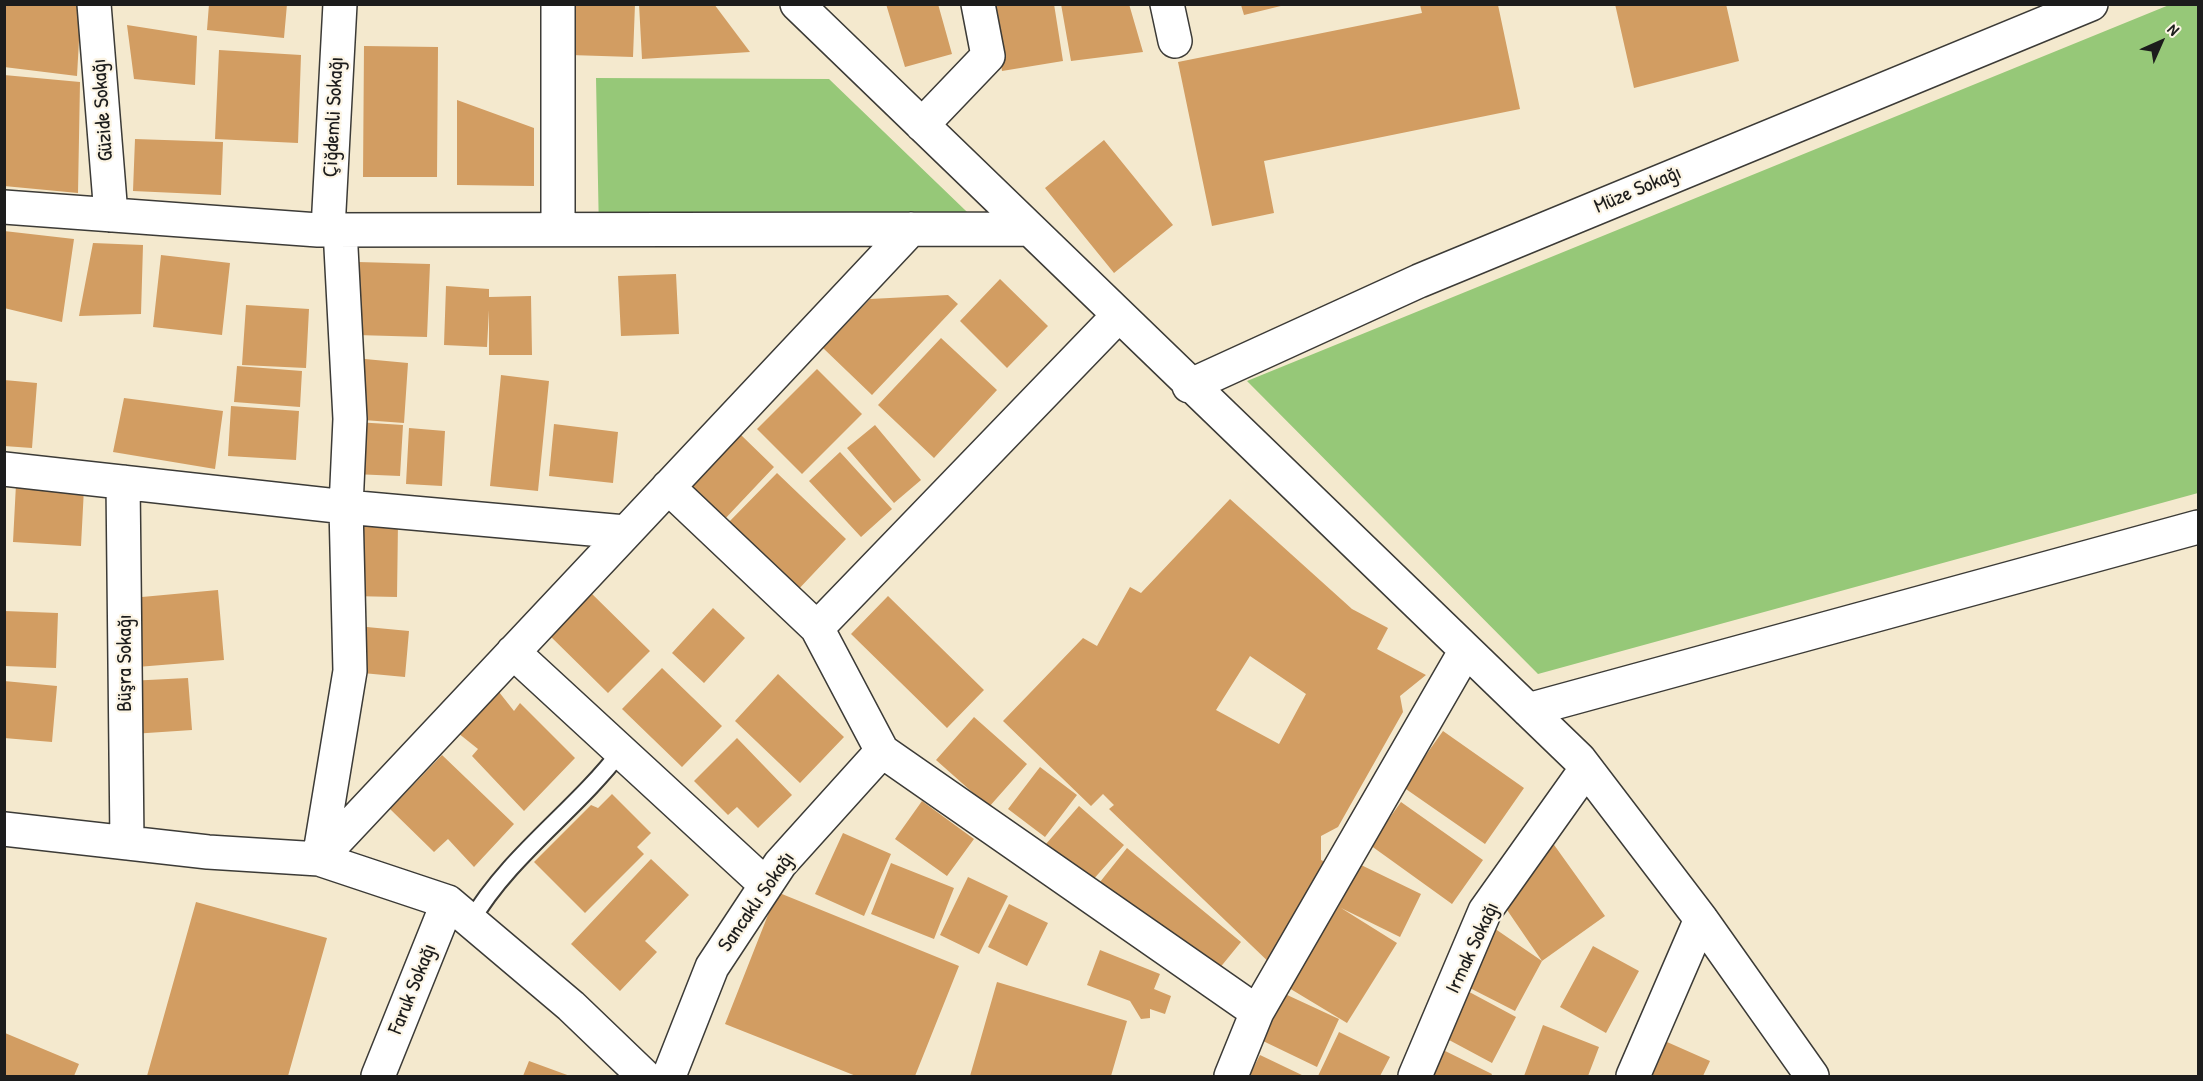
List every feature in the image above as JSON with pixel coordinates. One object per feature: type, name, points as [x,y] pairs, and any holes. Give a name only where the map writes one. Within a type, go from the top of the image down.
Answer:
[{"type":"street","name":"Güzide Sokağı","points":[[94,4],[111,215]]},
{"type":"street","name":"Çiğdemli Sokağı","points":[[318,859],[350,671],[346,507],[350,418],[334,229],[340,4]]},
{"type":"street","points":[[558,4],[558,229]]},
{"type":"street","points":[[797,4],[1189,386],[1528,710],[1586,769],[1701,919],[1812,1077]]},
{"type":"street","points":[[922,125],[988,56],[978,4]]},
{"type":"street","points":[[1167,4],[1175,41]]},
{"type":"street","name":"Müze Sokağı","points":[[1189,386],[1430,276],[2091,4]]},
{"type":"street","points":[[4,207],[334,229],[1030,229]]},
{"type":"street","points":[[318,859],[910,229]]},
{"type":"street","points":[[817,628],[1118,316]]},
{"type":"street","points":[[4,469],[346,507],[625,532]]},
{"type":"street","name":"Büşra Sokağı","points":[[123,482],[126,843]]},
{"type":"street","points":[[668,486],[817,628],[882,751],[1257,1012]]},
{"type":"street","points":[[1528,710],[2199,527]]},
{"type":"street","points":[[1231,1077],[1257,1012],[1466,650]]},
{"type":"street","points":[[513,652],[766,885]]},
{"type":"street","name":"Sancaklı Sokağı","points":[[669,1077],[712,967],[780,864],[882,751]]},
{"type":"street","name":"Irmak Sokağı","points":[[1415,1077],[1485,912],[1586,769]]},
{"type":"street","points":[[4,829],[208,852],[318,859],[459,912],[571,1006],[644,1077]]},
{"type":"street","name":"Faruk Sokağı","points":[[378,1077],[459,912]]},
{"type":"street","points":[[1634,1077],[1701,919]]},
{"type":"lane","points":[[459,912],[486,895],[603,776],[621,751]]},
{"type":"green space","points":[[2169,5],[2198,5],[2198,493],[1538,674],[1247,381]]},
{"type":"green space","points":[[596,78],[829,79],[992,236],[599,234]]},
{"type":"building","points":[[209,4],[287,4],[284,38],[207,30]]},
{"type":"building","points":[[571,4],[635,4],[633,57],[570,55]]},
{"type":"building","points":[[639,4],[714,4],[750,52],[642,59]]},
{"type":"building","points":[[886,4],[938,4],[952,54],[905,67]]},
{"type":"building","points":[[991,4],[1054,4],[1063,61],[1002,71]]},
{"type":"building","points":[[1061,4],[1129,4],[1143,52],[1071,61]]},
{"type":"building","points":[[1615,4],[1726,4],[1739,61],[1634,88]]},
{"type":"building","points":[[4,5],[81,5],[77,76],[4,67]]},
{"type":"building","points":[[1241,5],[1285,5],[1244,15]]},
{"type":"building","points":[[1420,5],[1498,5],[1520,109],[1264,161],[1274,213],[1212,226],[1178,62],[1422,13]]},
{"type":"building","points":[[127,25],[197,36],[195,85],[134,79]]},
{"type":"building","points":[[364,46],[438,47],[437,177],[363,177]]},
{"type":"building","points":[[219,50],[301,55],[298,143],[215,139]]},
{"type":"building","points":[[4,75],[80,82],[78,193],[4,186]]},
{"type":"building","points":[[457,100],[534,128],[534,186],[457,185]]},
{"type":"building","points":[[135,139],[223,142],[221,195],[133,191]]},
{"type":"building","points":[[1104,140],[1173,225],[1114,273],[1045,188]]},
{"type":"building","points":[[4,231],[74,239],[62,322],[4,308]]},
{"type":"building","points":[[93,243],[143,245],[141,314],[79,316]]},
{"type":"building","points":[[161,255],[230,263],[222,335],[153,327]]},
{"type":"building","points":[[358,262],[430,264],[427,337],[356,335]]},
{"type":"building","points":[[676,274],[679,334],[621,336],[618,276]]},
{"type":"building","points":[[1000,279],[1048,326],[1007,368],[960,321]]},
{"type":"building","points":[[446,286],[489,289],[489,297],[531,296],[532,355],[489,355],[489,310],[487,347],[444,345]]},
{"type":"building","points":[[948,295],[958,304],[872,395],[823,348],[870,299]]},
{"type":"building","points":[[246,305],[309,309],[306,368],[242,365]]},
{"type":"building","points":[[941,338],[997,390],[934,458],[878,405]]},
{"type":"building","points":[[354,358],[408,363],[404,423],[350,419]]},
{"type":"building","points":[[237,366],[302,371],[300,407],[234,402]]},
{"type":"building","points":[[817,369],[862,414],[802,474],[757,429]]},
{"type":"building","points":[[501,375],[549,381],[538,491],[490,486]]},
{"type":"building","points":[[4,380],[37,383],[32,448],[4,446]]},
{"type":"building","points":[[124,398],[223,411],[215,469],[113,452]]},
{"type":"building","points":[[231,406],[299,411],[296,460],[228,456]]},
{"type":"building","points":[[356,422],[403,425],[400,476],[353,474]]},
{"type":"building","points":[[554,424],[618,432],[613,483],[549,476]]},
{"type":"building","points":[[875,425],[921,480],[894,503],[847,448]]},
{"type":"building","points":[[409,428],[445,431],[442,486],[406,484]]},
{"type":"building","points":[[740,434],[774,467],[722,522],[688,489]]},
{"type":"building","points":[[840,452],[892,509],[861,537],[809,481]]},
{"type":"building","points":[[777,473],[846,539],[795,593],[726,525]]},
{"type":"building","points":[[16,484],[84,488],[81,546],[13,542]]},
{"type":"building","points":[[1230,499],[1352,609],[1388,628],[1377,649],[1426,675],[1400,696],[1403,712],[1338,827],[1321,836],[1321,860],[1331,865],[1275,968],[1109,809],[1114,805],[1103,794],[1091,806],[1003,721],[1083,638],[1097,646],[1130,587],[1141,593]],"holes":[[[1250,656],[1306,694],[1279,744],[1216,710]]]},
{"type":"building","points":[[351,522],[398,522],[397,597],[351,596]]},
{"type":"building","points":[[587,589],[650,651],[608,693],[545,631]]},
{"type":"building","points":[[218,590],[224,660],[137,667],[131,598]]},
{"type":"building","points":[[888,596],[984,690],[947,728],[851,634]]},
{"type":"building","points":[[713,608],[745,638],[704,683],[672,653]]},
{"type":"building","points":[[4,611],[58,613],[56,668],[4,666]]},
{"type":"building","points":[[356,626],[409,631],[405,677],[352,672]]},
{"type":"building","points":[[662,668],[722,726],[682,767],[622,709]]},
{"type":"building","points":[[778,674],[844,737],[800,783],[735,721]]},
{"type":"building","points":[[188,678],[192,730],[132,734],[128,681]]},
{"type":"building","points":[[4,681],[57,686],[52,742],[4,738]]},
{"type":"building","points":[[499,692],[514,711],[520,703],[575,758],[524,811],[472,756],[478,749],[458,733]]},
{"type":"building","points":[[974,717],[1027,764],[989,807],[936,760]]},
{"type":"building","points":[[1443,731],[1524,788],[1485,844],[1403,787]]},
{"type":"building","points":[[737,738],[792,795],[758,828],[737,807],[728,815],[694,781]]},
{"type":"building","points":[[442,755],[514,824],[474,867],[448,839],[434,852],[390,809]]},
{"type":"building","points":[[1040,767],[1077,795],[1045,837],[1008,809]]},
{"type":"building","points":[[612,794],[651,833],[637,847],[644,854],[585,913],[534,862],[591,805],[598,808]]},
{"type":"building","points":[[922,801],[974,839],[947,876],[895,839]]},
{"type":"building","points":[[1401,802],[1483,860],[1452,904],[1370,845]]},
{"type":"building","points":[[1079,806],[1124,845],[1091,882],[1046,844]]},
{"type":"building","points":[[843,833],[891,854],[864,916],[815,894]]},
{"type":"building","points":[[1552,842],[1605,916],[1542,961],[1505,907]]},
{"type":"building","points":[[1127,848],[1241,942],[1214,975],[1100,882]]},
{"type":"building","points":[[651,859],[689,895],[645,941],[657,952],[620,991],[571,944]]},
{"type":"building","points":[[891,863],[954,888],[934,939],[871,914]]},
{"type":"building","points":[[1359,864],[1421,894],[1400,937],[1341,908],[1397,943],[1347,1023],[1289,988],[1338,907]]},
{"type":"building","points":[[968,877],[1008,896],[979,954],[940,935]]},
{"type":"building","points":[[777,892],[959,966],[915,1076],[856,1076],[725,1024]]},
{"type":"building","points":[[196,902],[327,938],[288,1076],[147,1076]]},
{"type":"building","points":[[1009,904],[1048,923],[1027,966],[988,947]]},
{"type":"building","points":[[1491,926],[1542,961],[1515,1011],[1462,984]]},
{"type":"building","points":[[1593,946],[1639,971],[1606,1033],[1560,1007]]},
{"type":"building","points":[[1100,950],[1160,974],[1154,989],[1171,996],[1165,1014],[1150,1009],[1150,1018],[1141,1019],[1130,1001],[1087,985]]},
{"type":"building","points":[[997,982],[1127,1021],[1111,1076],[970,1076]]},
{"type":"building","points":[[1460,987],[1516,1017],[1492,1063],[1436,1033]]},
{"type":"building","points":[[1285,994],[1339,1019],[1317,1067],[1263,1041]]},
{"type":"building","points":[[1543,1025],[1599,1047],[1588,1076],[1524,1076]]},
{"type":"building","points":[[1339,1032],[1390,1057],[1380,1076],[1318,1076]]},
{"type":"building","points":[[5,1033],[79,1064],[74,1076],[5,1076]]},
{"type":"building","points":[[1658,1038],[1710,1061],[1703,1076],[1640,1076]]},
{"type":"building","points":[[1437,1047],[1492,1074],[1491,1076],[1423,1076]]},
{"type":"building","points":[[1260,1055],[1304,1076],[1249,1076]]},
{"type":"building","points":[[529,1061],[570,1076],[523,1076]]}]
